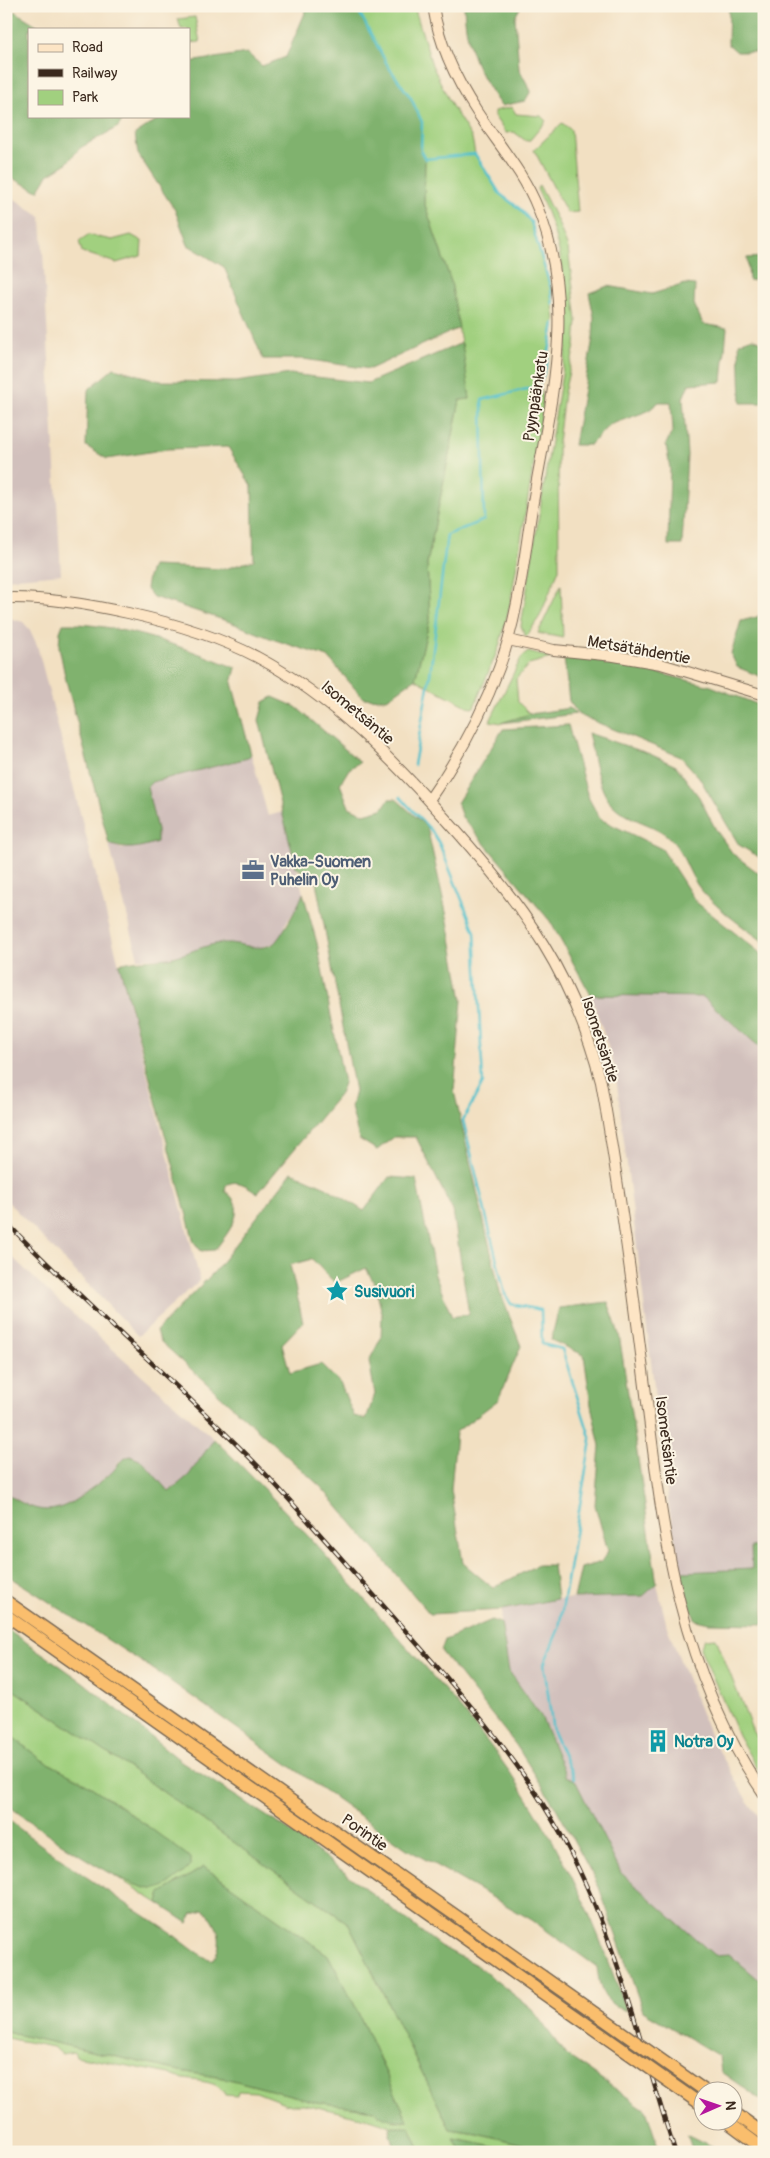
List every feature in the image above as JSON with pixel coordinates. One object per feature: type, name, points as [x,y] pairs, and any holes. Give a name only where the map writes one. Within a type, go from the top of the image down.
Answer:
[{"type":"highway","name":"Porintie","points":[[6,1601],[692,2082]]},
{"type":"highway","name":"Porintie","points":[[6,1615],[692,2097]]},
{"type":"highway","points":[[742,2122],[764,2149]]},
{"type":"highway","points":[[742,2127],[764,2134]]},
{"type":"main road","name":"Pyynpäänkatu","points":[[429,800],[455,759],[476,719],[499,668],[508,640],[521,580],[556,368],[560,332],[557,275],[552,251],[538,208],[528,186],[462,88],[441,40],[433,6]]},
{"type":"main road","name":"Isometsäntie","points":[[6,598],[69,602],[157,620],[211,637],[250,654],[285,673],[335,709],[393,762],[429,800],[506,889],[541,938],[572,995],[592,1049],[610,1129],[634,1295],[658,1489],[678,1602],[708,1688],[734,1743],[764,1794]]},
{"type":"main road","name":"Metsätähdentie","points":[[508,640],[554,650],[614,656],[661,664],[764,695]]},
{"type":"shaded area","points":[[6,193],[41,217],[61,574],[6,579]]},
{"type":"shaded area","points":[[6,617],[23,622],[30,630],[37,645],[200,1280],[138,1336],[6,1200]]},
{"type":"shaded area","points":[[251,754],[268,816],[283,812],[303,893],[300,903],[286,923],[282,936],[272,944],[258,948],[226,943],[168,958],[138,958],[109,844],[122,849],[157,842],[157,830],[147,787],[152,782],[248,758]]},
{"type":"shaded area","points":[[591,995],[703,997],[764,1051],[764,1546],[751,1547],[753,1569],[681,1572],[669,1507],[615,1068]]},
{"type":"shaded area","points":[[6,1251],[56,1299],[214,1439],[189,1475],[168,1492],[142,1461],[119,1461],[115,1470],[76,1500],[55,1510],[35,1510],[6,1493]]},
{"type":"shaded area","points":[[657,1584],[667,1627],[708,1731],[746,1799],[764,1823],[764,1984],[729,1954],[714,1955],[621,1873],[605,1841],[566,1776],[541,1716],[509,1671],[501,1623],[502,1610],[557,1599],[643,1596]]},
{"type":"green space","points":[[6,6],[41,28],[28,28],[28,118],[124,118],[118,127],[80,148],[66,164],[48,175],[38,191],[6,175]]},
{"type":"green space","points":[[308,6],[356,6],[388,66],[411,98],[422,122],[421,152],[425,159],[424,202],[451,282],[459,328],[370,369],[304,359],[263,359],[224,267],[188,245],[175,210],[138,154],[135,134],[160,118],[190,118],[190,62],[247,53],[262,66],[286,57]]},
{"type":"green space","points":[[356,6],[414,6],[432,65],[452,106],[472,138],[475,154],[500,194],[520,209],[531,222],[551,289],[555,320],[547,364],[539,385],[544,402],[510,605],[499,647],[474,707],[471,708],[415,679],[430,619],[427,564],[460,400],[470,399],[451,282],[424,202],[425,159],[421,152],[422,122],[411,98],[388,66]]},
{"type":"green space","points":[[464,6],[521,6],[515,17],[519,69],[531,91],[525,101],[501,106],[485,82],[470,47]]},
{"type":"green space","points":[[729,6],[764,6],[764,65],[756,52],[737,52],[728,44]]},
{"type":"green space","points":[[195,17],[200,42],[190,43],[190,28],[181,28],[178,19]]},
{"type":"green space","points":[[512,107],[516,114],[541,116],[546,121],[530,140],[526,141],[514,132],[506,133],[494,116],[494,111]]},
{"type":"green space","points":[[562,123],[571,130],[578,212],[567,213],[534,150]]},
{"type":"green space","points":[[539,185],[557,220],[568,248],[577,321],[575,346],[564,393],[558,443],[559,569],[540,616],[526,637],[521,626],[568,337],[566,298],[561,262],[552,226],[537,189]]},
{"type":"green space","points":[[88,235],[112,240],[131,235],[142,241],[141,256],[116,263],[82,252],[79,241]]},
{"type":"green space","points":[[764,257],[764,282],[749,280],[747,258]]},
{"type":"green space","points":[[685,284],[695,285],[694,304],[703,324],[727,328],[722,382],[689,384],[683,398],[687,455],[682,545],[668,545],[670,469],[666,444],[673,430],[671,402],[659,402],[648,411],[609,425],[590,445],[574,445],[593,338],[594,317],[589,293],[608,286],[652,294]]},
{"type":"green space","points":[[753,338],[764,343],[764,403],[741,403],[739,343]]},
{"type":"green space","points":[[462,343],[470,399],[460,400],[427,564],[430,619],[415,679],[387,699],[363,698],[328,657],[153,597],[146,588],[152,566],[225,569],[254,560],[252,487],[228,447],[167,449],[107,459],[86,446],[88,390],[114,368],[160,381],[236,382],[290,374],[368,383]]},
{"type":"green space","points":[[561,585],[563,638],[538,633]]},
{"type":"green space","points":[[764,611],[764,678],[737,667],[731,654],[741,621],[757,617]]},
{"type":"green space","points":[[63,624],[84,624],[128,632],[195,652],[236,668],[232,683],[251,754],[248,758],[152,782],[147,787],[157,830],[157,842],[133,848],[109,844],[65,676],[59,646],[60,632]]},
{"type":"green space","points":[[528,652],[551,658],[529,664],[516,679],[518,702],[530,714],[501,723],[490,721],[521,658]]},
{"type":"green space","points":[[564,658],[625,662],[650,671],[711,686],[764,707],[764,860],[739,845],[699,777],[681,757],[579,715],[569,701]]},
{"type":"green space","points":[[273,697],[296,707],[360,762],[349,769],[340,784],[349,807],[364,814],[382,809],[389,799],[396,799],[427,827],[448,921],[462,1000],[454,1091],[500,1292],[521,1346],[498,1400],[456,1432],[451,1490],[463,1563],[493,1588],[538,1565],[553,1565],[557,1599],[502,1610],[430,1614],[321,1487],[160,1341],[157,1330],[215,1271],[292,1172],[326,1187],[364,1211],[389,1177],[416,1179],[435,1275],[452,1317],[469,1314],[453,1211],[416,1137],[394,1137],[377,1150],[359,1139],[351,1107],[355,1091],[316,882],[296,867],[259,720],[264,702]],"holes":[[[312,1259],[335,1283],[366,1268],[375,1285],[382,1313],[381,1338],[369,1361],[375,1394],[366,1419],[354,1416],[340,1383],[321,1364],[290,1373],[282,1344],[303,1322],[290,1265]]]},
{"type":"green space","points":[[570,708],[576,714],[501,723],[530,714]]},
{"type":"green space","points":[[568,725],[588,797],[600,819],[662,849],[696,902],[764,956],[764,1051],[703,997],[591,995],[550,921],[462,817],[457,803],[503,729]]},
{"type":"green space","points":[[588,733],[650,754],[676,766],[699,797],[716,830],[733,854],[764,877],[764,942],[724,912],[702,891],[677,846],[665,834],[619,811],[607,798],[595,766]]},
{"type":"green space","points":[[303,893],[317,943],[344,1083],[340,1094],[258,1193],[247,1186],[235,1182],[226,1185],[225,1191],[236,1205],[234,1220],[226,1236],[215,1250],[201,1251],[194,1242],[119,964],[138,960],[168,958],[220,943],[256,947],[273,944],[294,912]]},
{"type":"green space","points":[[608,1302],[619,1334],[657,1584],[643,1596],[574,1598],[581,1568],[601,1562],[608,1551],[595,1505],[600,1446],[591,1405],[584,1355],[551,1340],[559,1308]]},
{"type":"green space","points":[[214,1439],[339,1570],[449,1695],[499,1757],[549,1834],[579,1891],[604,1950],[626,2012],[612,2004],[604,1995],[597,1967],[532,1920],[407,1849],[159,1673],[6,1574],[6,1493],[18,1501],[39,1509],[49,1510],[58,1508],[78,1498],[130,1456],[142,1461],[169,1492],[189,1475]]},
{"type":"green space","points":[[764,1546],[764,1624],[709,1623],[696,1620],[690,1608],[681,1572],[752,1569],[751,1547]]},
{"type":"green space","points":[[492,1620],[501,1623],[509,1671],[541,1716],[566,1776],[575,1780],[621,1873],[714,1955],[729,1954],[764,1984],[764,2102],[742,2087],[742,2080],[732,2080],[721,2072],[719,2056],[643,2011],[599,1887],[555,1806],[516,1745],[441,1651],[445,1640]]},
{"type":"green space","points":[[6,1628],[83,1682],[181,1761],[296,1835],[440,1946],[476,1965],[532,2009],[565,2054],[646,2110],[660,2152],[555,2152],[477,2133],[450,2129],[349,1924],[128,1767],[6,1685]]},
{"type":"green space","points":[[716,1638],[753,1732],[764,1749],[764,1781],[738,1735],[700,1648],[705,1639]]},
{"type":"green space","points":[[6,1685],[128,1767],[349,1924],[450,2129],[477,2133],[555,2152],[519,2152],[455,2138],[461,2152],[421,2152],[410,2127],[397,2128],[370,2119],[304,2104],[287,2104],[256,2092],[238,2091],[237,2096],[225,2095],[221,2089],[208,2083],[76,2056],[74,2052],[62,2054],[53,2047],[6,2038],[6,2032],[180,2071],[229,2079],[317,2102],[374,2110],[395,2121],[408,2121],[354,2004],[328,1955],[204,1867],[161,1893],[158,1903],[115,1876],[148,1889],[191,1859],[120,1806],[79,1779],[42,1760],[6,1732]]},
{"type":"green space","points":[[6,1732],[42,1760],[79,1779],[120,1806],[191,1858],[191,1865],[166,1886],[157,1889],[143,1887],[103,1869],[57,1840],[6,1804]]},
{"type":"green space","points":[[6,1818],[65,1862],[206,1958],[212,1960],[219,1947],[219,1934],[209,1915],[204,1910],[193,1913],[188,1923],[158,1903],[161,1893],[204,1867],[328,1955],[354,2004],[408,2121],[389,2119],[381,2116],[374,2110],[317,2102],[229,2079],[180,2071],[6,2032]]},
{"type":"green space","points":[[391,2127],[410,2127],[421,2152],[395,2152],[390,2134]]},
{"type":"green space","points":[[687,2134],[724,2152],[693,2152]]},
{"type":"green space","points":[[454,2138],[513,2150],[519,2152],[461,2152]]},
{"type":"waterway","points":[[356,6],[388,66],[411,98],[422,122],[421,152],[425,159],[475,154],[500,194],[520,209],[531,222],[551,289],[553,305]]},
{"type":"waterway","points":[[414,765],[430,675],[447,535],[484,520],[482,400],[539,386],[547,364],[554,323]]},
{"type":"waterway","points":[[400,797],[431,830],[439,843],[475,932],[483,1083],[463,1120],[505,1294],[511,1304],[541,1310],[542,1344],[562,1349],[591,1440],[559,1628],[544,1664],[553,1732],[574,1778]]},
{"type":"railway","points":[[6,1222],[259,1467],[440,1670],[484,1722],[524,1776],[560,1833],[580,1871],[597,1910],[612,1949],[675,2152]]},
{"type":"place","name":"Vakka-Suomen Puhelin Oy","points":[[253,870]]},
{"type":"place","name":"Susivuori","points":[[337,1291]]},
{"type":"place","name":"Notra Oy","points":[[658,1741]]}]
